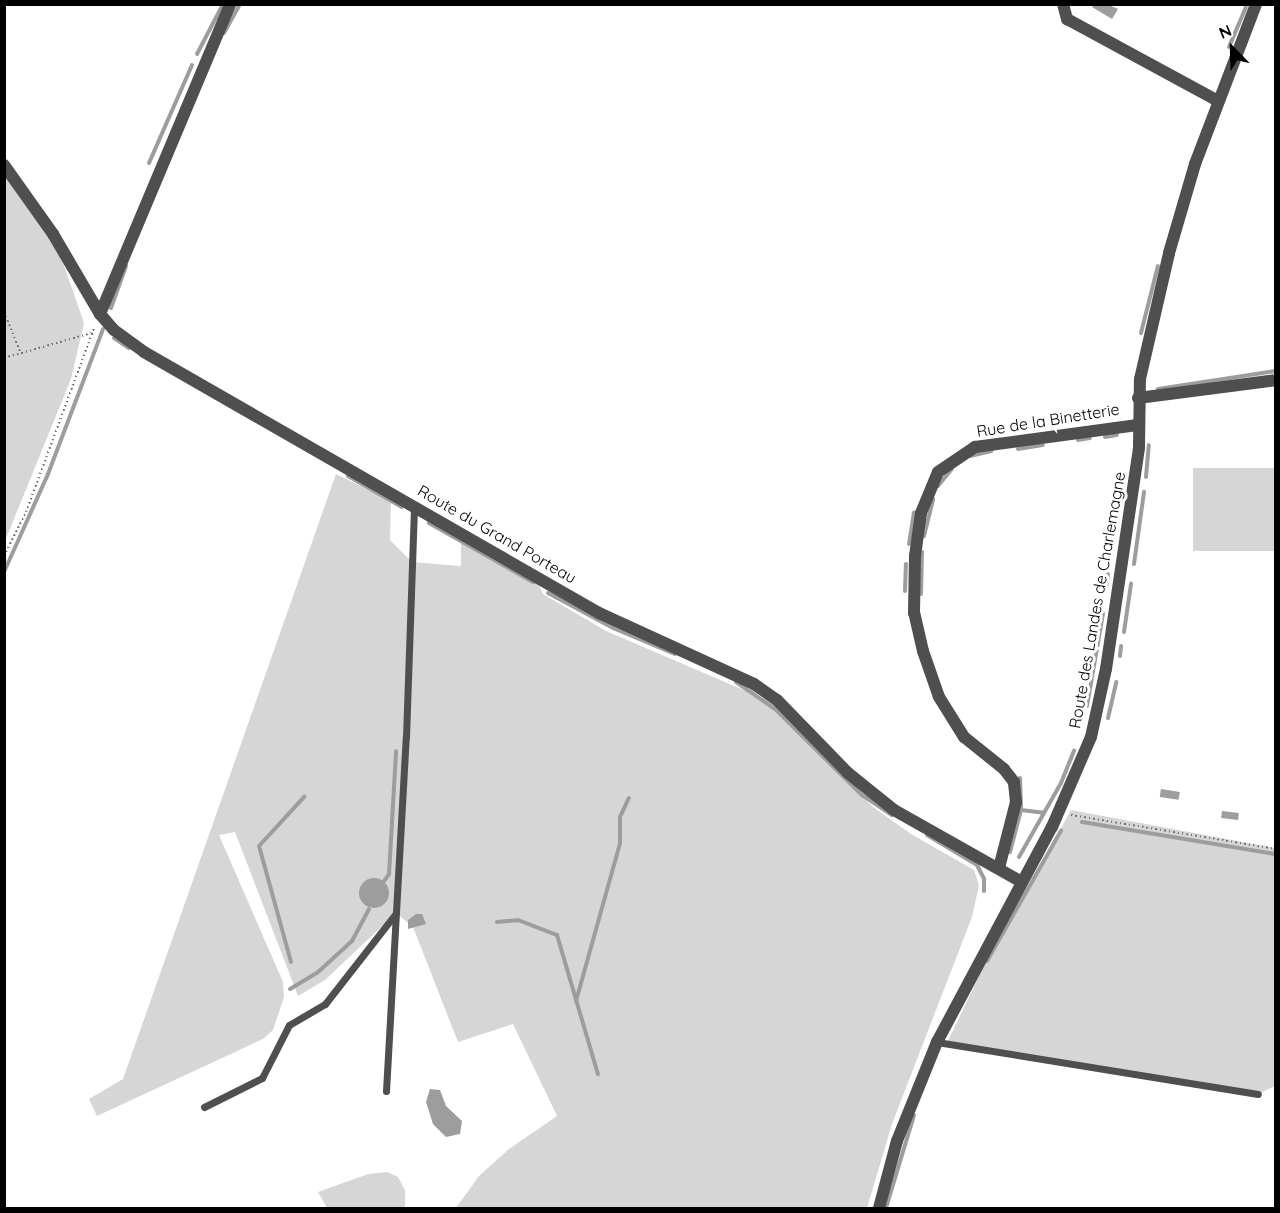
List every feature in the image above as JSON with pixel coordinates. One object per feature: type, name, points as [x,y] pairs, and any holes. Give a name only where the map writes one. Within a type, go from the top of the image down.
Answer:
[{"type":"street","points":[[100,314],[179,118],[230,4]]},
{"type":"street","points":[[1063,4],[1067,19],[1218,101]]},
{"type":"street","name":"Route des Landes de Charlemagne","points":[[879,1209],[897,1141],[937,1042],[1020,881],[1061,808],[1099,711],[1139,447],[1138,398],[1168,253],[1218,101],[1256,4]]},
{"type":"street","name":"Route du Grand Porteau","points":[[4,165],[53,234],[100,314],[114,330],[144,352],[599,613],[754,684],[777,700],[848,773],[894,810],[1020,881]]},
{"type":"street","points":[[1138,398],[1275,380]]},
{"type":"street","name":"Rue de la Binetterie","points":[[999,868],[1016,802],[1014,782],[1004,769],[964,737],[939,697],[923,651],[915,613],[915,556],[921,513],[938,472],[975,447],[1138,425]]},
{"type":"lane","points":[[386,1091],[414,505]]},
{"type":"lane","points":[[204,1107],[262,1077],[289,1025],[325,1004],[396,913]]},
{"type":"lane","points":[[937,1042],[1258,1094]]},
{"type":"path","points":[[4,312],[21,354]]},
{"type":"path","points":[[4,556],[26,512],[100,314]]},
{"type":"path","points":[[4,358],[92,333]]},
{"type":"path","points":[[1061,808],[1084,819],[1275,849]]},
{"type":"shaded area","points":[[1093,5],[1109,5],[1118,9],[1112,19],[1092,7]]},
{"type":"shaded area","points":[[5,165],[53,234],[84,323],[71,379],[5,541]]},
{"type":"shaded area","points":[[1193,468],[1275,468],[1275,551],[1193,551]]},
{"type":"shaded area","points":[[336,474],[391,501],[390,540],[412,562],[461,566],[461,532],[537,580],[543,594],[606,631],[746,691],[771,708],[873,807],[911,834],[974,870],[979,885],[972,917],[892,1124],[867,1208],[456,1208],[479,1176],[509,1149],[557,1116],[513,1024],[458,1042],[413,927],[396,913],[325,980],[298,996],[235,832],[219,835],[283,982],[284,997],[273,1030],[263,1039],[97,1116],[89,1099],[123,1079]]},
{"type":"shaded area","points":[[1161,789],[1180,792],[1179,800],[1160,797]]},
{"type":"shaded area","points":[[1071,810],[1275,848],[1275,1086],[1258,1094],[947,1043],[982,970]]},
{"type":"shaded area","points":[[1222,811],[1239,813],[1238,820],[1221,818]]},
{"type":"shaded area","points":[[374,878],[384,883],[389,893],[384,903],[374,908],[364,903],[359,893],[364,883]]},
{"type":"shaded area","points":[[416,914],[422,914],[426,924],[408,929],[408,920]]},
{"type":"shaded area","points":[[430,1089],[440,1090],[446,1106],[462,1121],[460,1134],[446,1137],[433,1124],[426,1102]]},
{"type":"shaded area","points":[[387,1172],[398,1177],[405,1190],[405,1208],[327,1208],[318,1192],[368,1174]]},
{"type":"waterway","points":[[197,54],[223,4]]},
{"type":"waterway","points":[[224,33],[240,4]]},
{"type":"waterway","points":[[1229,47],[1246,7]]},
{"type":"waterway","points":[[149,163],[192,65]]},
{"type":"waterway","points":[[111,308],[126,266]]},
{"type":"waterway","points":[[1141,333],[1158,266]]},
{"type":"waterway","points":[[4,572],[48,474],[103,329]]},
{"type":"waterway","points":[[114,338],[129,348]]},
{"type":"waterway","points":[[1158,389],[1276,371]]},
{"type":"waterway","points":[[1105,437],[1117,435]]},
{"type":"waterway","points":[[1078,440],[1090,438]]},
{"type":"waterway","points":[[1018,449],[1043,445]]},
{"type":"waterway","points":[[1146,477],[1149,445]]},
{"type":"waterway","points":[[970,456],[991,451]]},
{"type":"waterway","points":[[938,486],[952,469]]},
{"type":"waterway","points":[[348,476],[402,507]]},
{"type":"waterway","points":[[1134,564],[1144,492]]},
{"type":"waterway","points":[[924,536],[933,499]]},
{"type":"waterway","points":[[1112,545],[1118,499]]},
{"type":"waterway","points":[[909,544],[914,512]]},
{"type":"waterway","points":[[429,523],[533,582]]},
{"type":"waterway","points":[[921,594],[922,552]]},
{"type":"waterway","points":[[905,591],[906,564]]},
{"type":"waterway","points":[[1106,588],[1108,574]]},
{"type":"waterway","points":[[1124,632],[1131,584]]},
{"type":"waterway","points":[[548,593],[613,628],[675,654]]},
{"type":"waterway","points":[[1087,706],[1103,613]]},
{"type":"waterway","points":[[1120,656],[1121,646]]},
{"type":"waterway","points":[[736,682],[775,709],[862,795],[892,815]]},
{"type":"waterway","points":[[1108,718],[1116,682]]},
{"type":"waterway","points":[[1019,857],[1061,783],[1074,750]]},
{"type":"waterway","points":[[384,881],[389,874],[396,751]]},
{"type":"waterway","points":[[1020,778],[1021,810],[1044,813]]},
{"type":"waterway","points":[[291,962],[259,846],[304,797]]},
{"type":"waterway","points":[[576,1001],[620,843],[620,817],[629,798]]},
{"type":"waterway","points":[[1010,852],[1021,810]]},
{"type":"waterway","points":[[1082,822],[1276,854]]},
{"type":"waterway","points":[[987,961],[1061,831]]},
{"type":"waterway","points":[[927,835],[977,865],[984,879],[984,891]]},
{"type":"waterway","points":[[290,989],[317,973],[352,941],[369,909]]},
{"type":"waterway","points":[[497,922],[518,920],[557,935],[598,1074]]},
{"type":"waterway","points":[[886,1208],[914,1115]]}]
